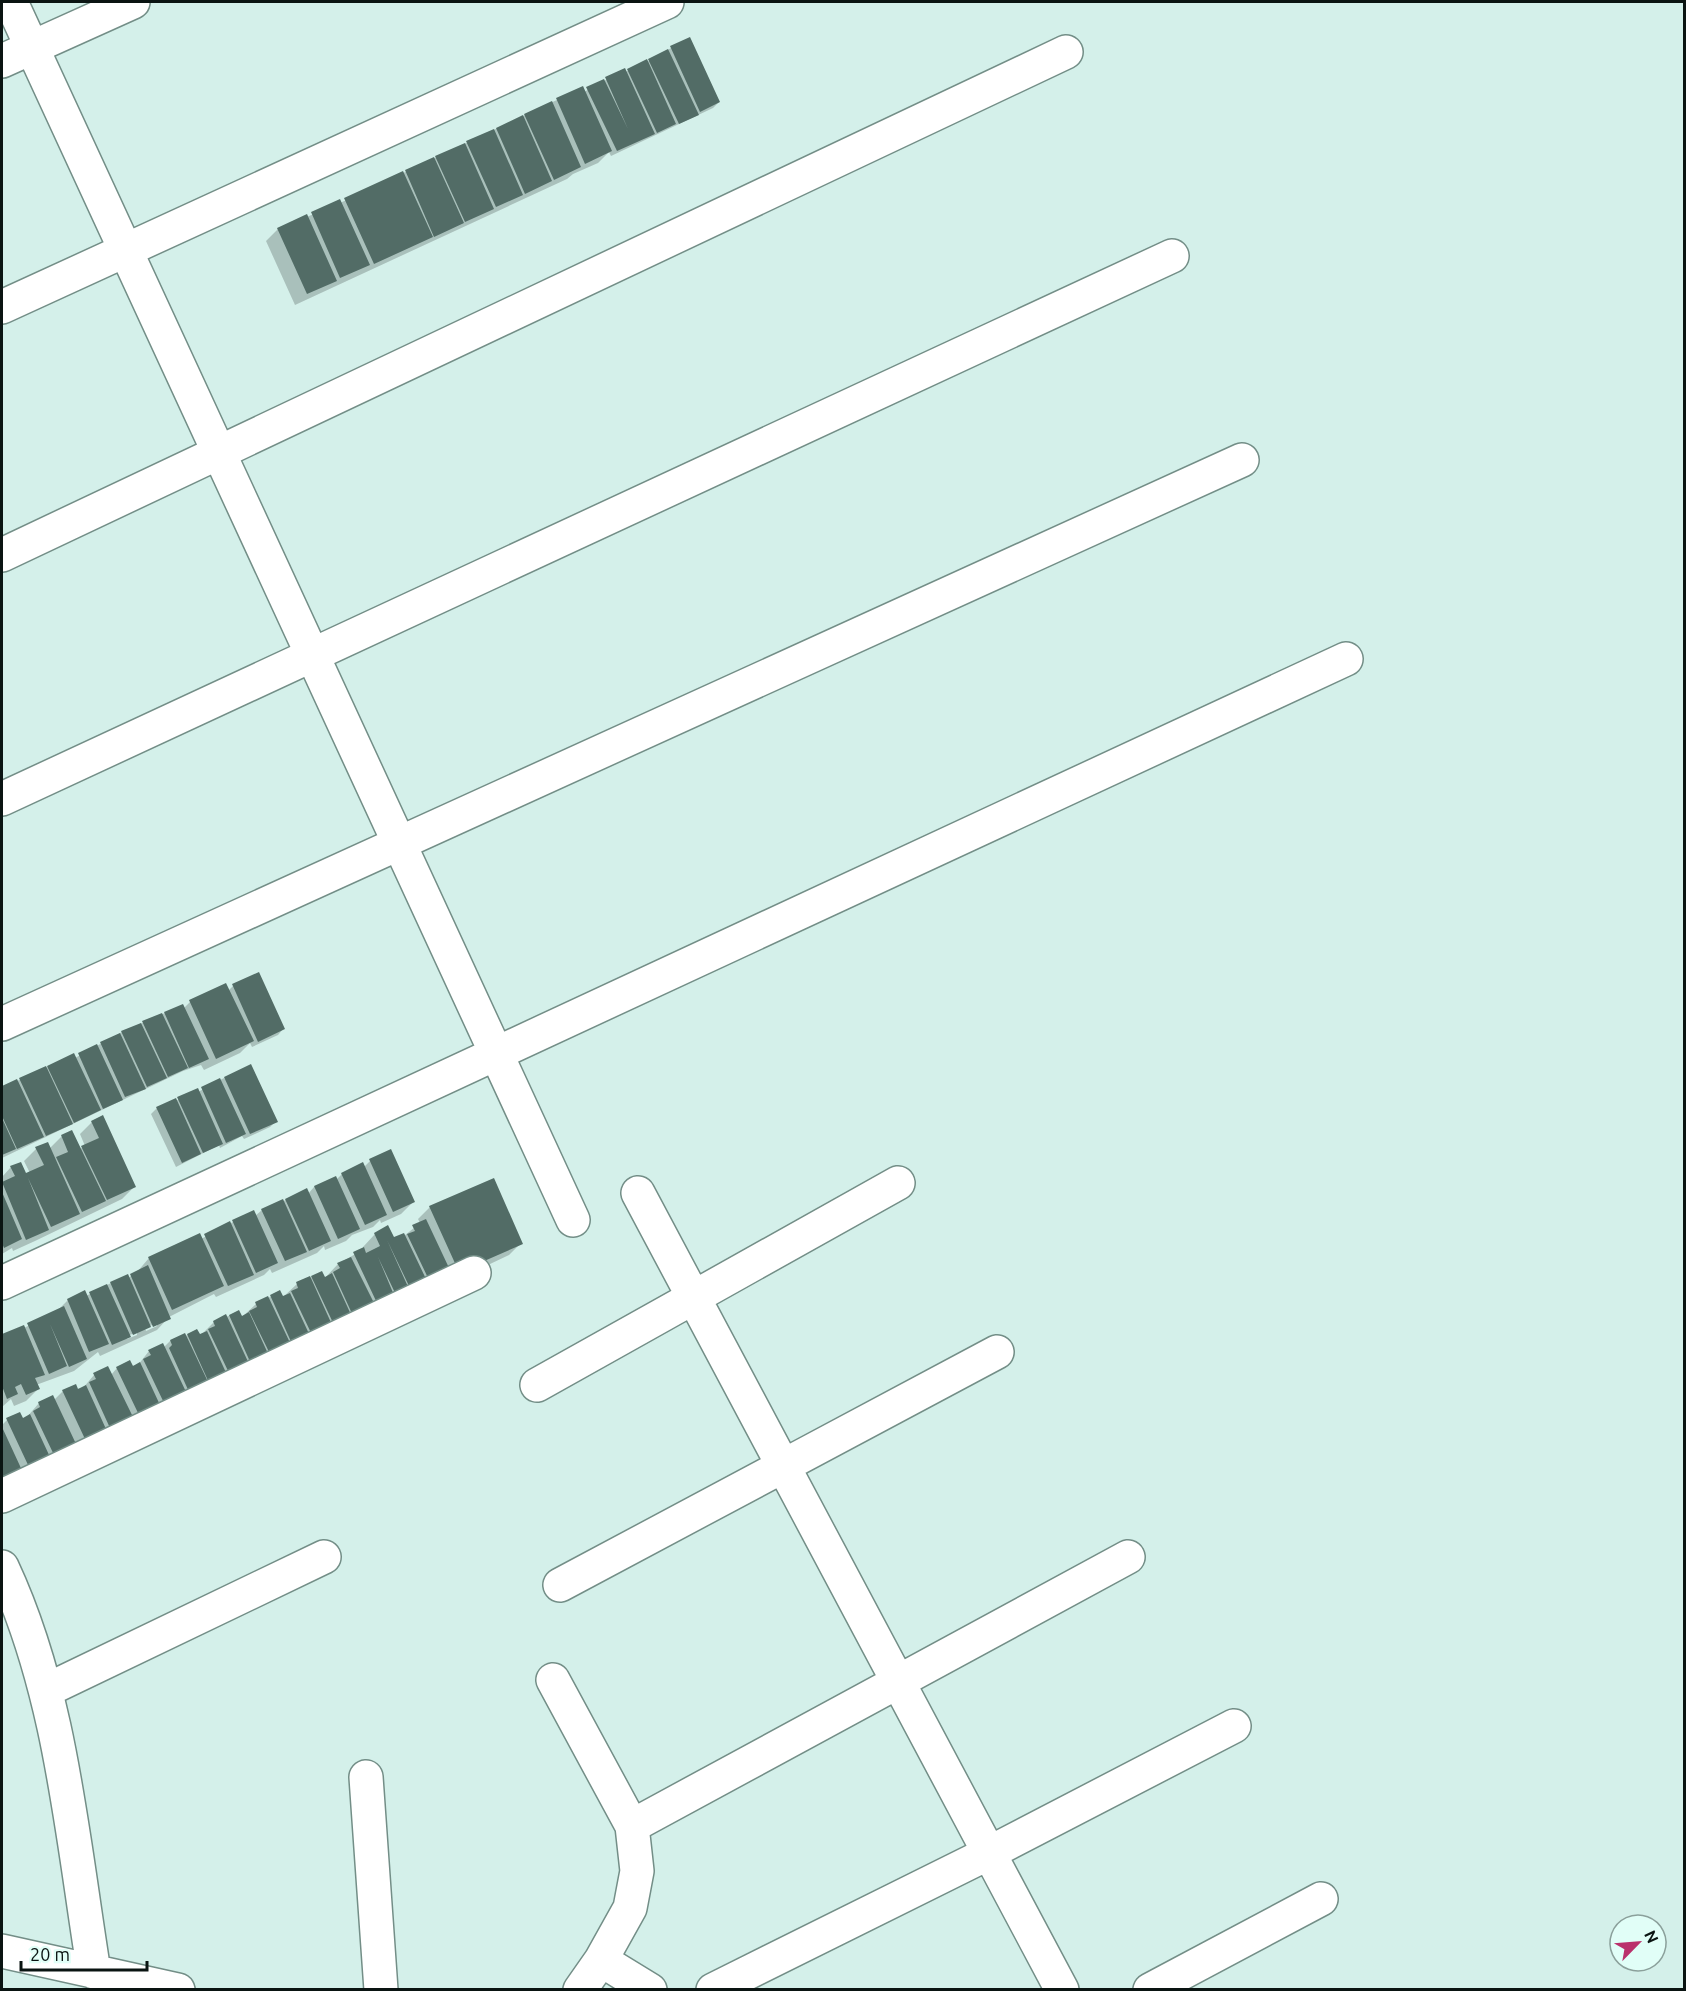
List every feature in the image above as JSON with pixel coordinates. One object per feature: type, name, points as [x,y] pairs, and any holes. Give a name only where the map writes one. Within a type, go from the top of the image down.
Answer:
[{"type":"street","points":[[11,2],[573,1220]]},
{"type":"street","points":[[2,61],[133,2]]},
{"type":"street","points":[[2,308],[667,2]]},
{"type":"street","points":[[2,555],[1066,52]]},
{"type":"street","points":[[2,799],[1172,256]]},
{"type":"street","points":[[2,1024],[1242,460]]},
{"type":"street","points":[[2,1283],[1346,659]]},
{"type":"street","points":[[537,1385],[898,1183]]},
{"type":"street","points":[[638,1193],[1062,1989]]},
{"type":"street","points":[[2,1496],[474,1273]]},
{"type":"street","points":[[560,1585],[997,1352]]},
{"type":"street","points":[[47,1690],[324,1557]]},
{"type":"street","points":[[632,1826],[1128,1557]]},
{"type":"street","points":[[2,1567],[14,1594],[47,1690],[94,1972]]},
{"type":"street","points":[[553,1680],[632,1826],[637,1871],[630,1908],[601,1960],[580,1989]]},
{"type":"street","points":[[713,1989],[989,1853],[1234,1726]]},
{"type":"street","points":[[366,1778],[381,1989]]},
{"type":"street","points":[[1149,1989],[1321,1899]]},
{"type":"street","points":[[2,1951],[178,1989]]},
{"type":"street","points":[[601,1960],[650,1989]]},
{"type":"building","points":[[690,37],[720,102],[700,112],[670,46]]},
{"type":"building","points":[[668,49],[699,115],[679,124],[648,59]]},
{"type":"building","points":[[647,59],[676,124],[657,133],[627,69]]},
{"type":"building","points":[[625,68],[655,134],[617,151],[586,87],[604,79],[628,129],[605,77]]},
{"type":"building","points":[[583,86],[612,151],[585,164],[556,98]]},
{"type":"building","points":[[552,101],[581,167],[554,180],[524,114]]},
{"type":"building","points":[[523,115],[552,181],[525,194],[496,128]]},
{"type":"building","points":[[494,129],[523,195],[496,207],[466,141]]},
{"type":"building","points":[[465,143],[494,209],[465,222],[435,156]]},
{"type":"building","points":[[434,157],[464,223],[434,237],[405,170]]},
{"type":"building","points":[[403,171],[433,237],[374,264],[344,198]]},
{"type":"building","points":[[340,199],[370,265],[340,278],[311,212]]},
{"type":"building","points":[[307,214],[337,281],[307,294],[277,228]]},
{"type":"building","points":[[259,972],[285,1029],[258,1042],[232,984]]},
{"type":"building","points":[[226,983],[254,1041],[216,1059],[189,1000]]},
{"type":"building","points":[[183,1004],[209,1059],[189,1068],[164,1012]]},
{"type":"building","points":[[162,1013],[188,1068],[168,1077],[142,1021]]},
{"type":"building","points":[[141,1023],[167,1078],[147,1087],[121,1031]]},
{"type":"building","points":[[120,1033],[146,1089],[125,1097],[100,1042]]},
{"type":"building","points":[[97,1044],[123,1100],[103,1109],[78,1053]]},
{"type":"building","points":[[74,1053],[101,1110],[74,1123],[47,1066]]},
{"type":"building","points":[[251,1064],[278,1122],[250,1134],[224,1077]]},
{"type":"building","points":[[46,1066],[73,1124],[46,1136],[19,1078]]},
{"type":"building","points":[[220,1078],[246,1134],[226,1143],[201,1087]]},
{"type":"building","points":[[17,1079],[44,1137],[17,1149],[2,1116],[2,1086]]},
{"type":"building","points":[[198,1088],[223,1144],[203,1153],[177,1097]]},
{"type":"building","points":[[176,1098],[201,1154],[182,1163],[156,1107]]},
{"type":"building","points":[[103,1115],[136,1187],[107,1200],[81,1146],[99,1138],[91,1121]]},
{"type":"building","points":[[2,1118],[16,1149],[2,1155]]},
{"type":"building","points":[[72,1130],[106,1201],[82,1212],[56,1157],[68,1152],[61,1135]]},
{"type":"building","points":[[48,1142],[80,1214],[51,1227],[28,1178],[49,1230],[26,1240],[2,1182],[15,1176],[10,1166],[21,1162],[26,1173],[44,1165],[35,1147]]},
{"type":"building","points":[[391,1149],[415,1202],[393,1212],[369,1159]]},
{"type":"building","points":[[363,1162],[387,1215],[365,1225],[341,1173]]},
{"type":"building","points":[[336,1176],[360,1229],[338,1239],[314,1186]]},
{"type":"building","points":[[494,1178],[523,1244],[459,1272],[429,1206]]},
{"type":"building","points":[[307,1188],[331,1241],[309,1251],[285,1199]]},
{"type":"building","points":[[2,1192],[22,1239],[4,1248],[2,1243]]},
{"type":"building","points":[[283,1199],[307,1252],[285,1261],[261,1209]]},
{"type":"building","points":[[254,1210],[278,1263],[256,1273],[232,1220]]},
{"type":"building","points":[[426,1219],[450,1270],[429,1280],[407,1234],[415,1231],[412,1225]]},
{"type":"building","points":[[230,1221],[254,1275],[228,1286],[204,1234]]},
{"type":"building","points":[[388,1225],[394,1237],[404,1233],[427,1281],[410,1288],[387,1240],[409,1289],[396,1295],[378,1257],[394,1295],[377,1303],[353,1252],[364,1247],[366,1253],[380,1246],[374,1233]]},
{"type":"building","points":[[200,1233],[224,1286],[172,1310],[148,1257]]},
{"type":"building","points":[[351,1257],[376,1307],[354,1318],[333,1272],[340,1268],[337,1263]]},
{"type":"building","points":[[148,1265],[171,1319],[153,1327],[130,1274]]},
{"type":"building","points":[[322,1271],[325,1277],[332,1273],[353,1319],[335,1327],[311,1276]]},
{"type":"building","points":[[128,1274],[151,1327],[133,1335],[110,1282]]},
{"type":"building","points":[[310,1276],[333,1327],[313,1337],[291,1291],[298,1288],[296,1282]]},
{"type":"building","points":[[107,1284],[131,1337],[112,1345],[89,1292]]},
{"type":"building","points":[[85,1290],[109,1344],[89,1352],[67,1299]]},
{"type":"building","points":[[280,1290],[283,1296],[290,1293],[311,1338],[293,1346],[270,1295]]},
{"type":"building","points":[[268,1296],[292,1347],[271,1356],[249,1311],[257,1307],[255,1302]]},
{"type":"building","points":[[64,1306],[87,1359],[69,1367],[50,1324],[67,1366],[49,1374],[27,1323]]},
{"type":"building","points":[[239,1310],[242,1316],[249,1312],[270,1358],[252,1366],[229,1315]]},
{"type":"building","points":[[226,1314],[250,1366],[230,1375],[208,1329],[215,1326],[213,1321]]},
{"type":"building","points":[[24,1325],[45,1375],[35,1378],[40,1389],[26,1395],[21,1384],[15,1387],[18,1394],[7,1399],[2,1386],[2,1334]]},
{"type":"building","points":[[197,1329],[200,1334],[207,1331],[228,1377],[210,1385],[187,1334]]},
{"type":"building","points":[[185,1333],[209,1384],[190,1394],[169,1348],[172,1345],[170,1340]]},
{"type":"building","points":[[163,1343],[187,1394],[165,1405],[143,1359],[151,1355],[148,1350]]},
{"type":"building","points":[[130,1360],[133,1366],[140,1362],[160,1405],[139,1415],[116,1367]]},
{"type":"building","points":[[108,1366],[133,1417],[110,1428],[89,1382],[96,1379],[93,1373]]},
{"type":"building","points":[[76,1384],[78,1389],[86,1385],[106,1429],[85,1439],[62,1390]]},
{"type":"building","points":[[53,1395],[77,1446],[55,1457],[33,1411],[40,1407],[38,1402]]},
{"type":"building","points":[[20,1412],[23,1418],[30,1414],[50,1457],[29,1467],[6,1418]]},
{"type":"building","points":[[2,1427],[26,1479],[2,1491]]}]
